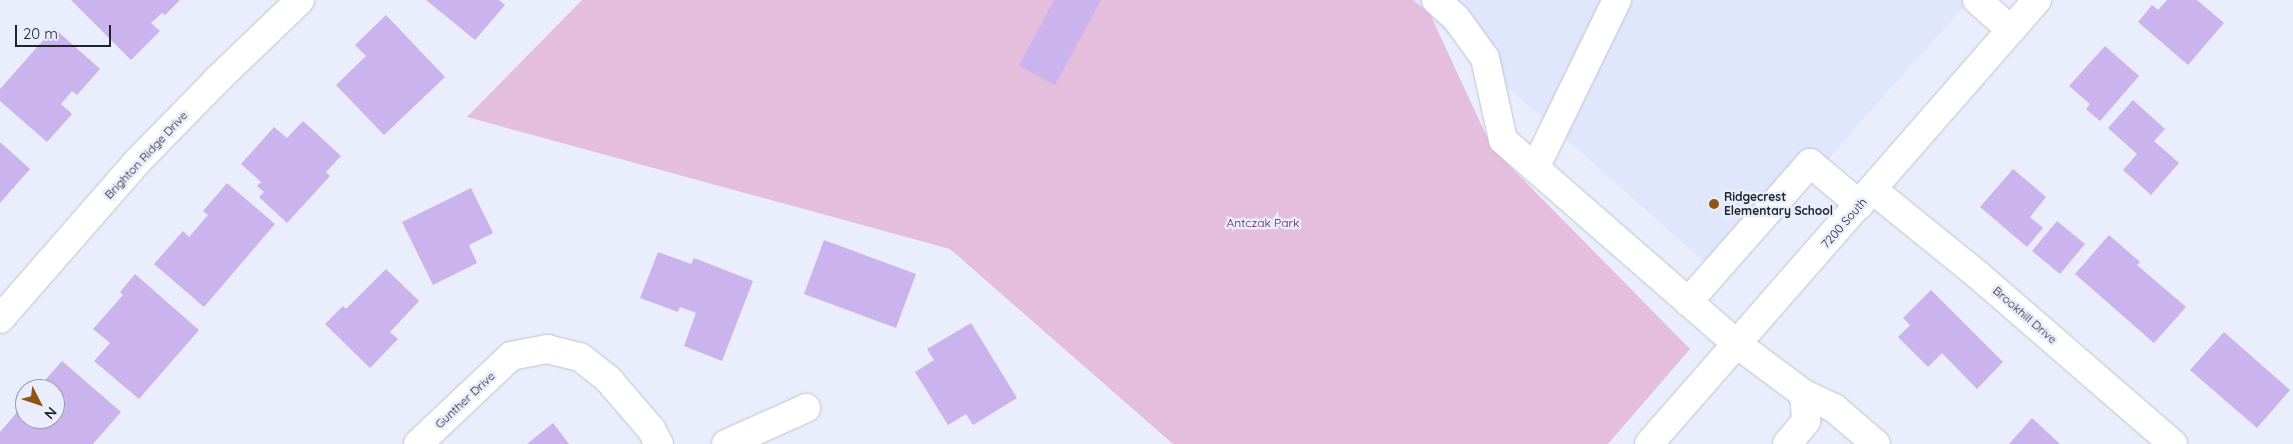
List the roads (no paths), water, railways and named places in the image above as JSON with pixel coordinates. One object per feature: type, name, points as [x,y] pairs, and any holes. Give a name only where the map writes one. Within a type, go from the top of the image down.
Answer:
[{"type":"street","name":"Brighton Ridge Drive","points":[[0,319],[137,162],[217,80],[300,0]]},
{"type":"street","points":[[1436,0],[1456,18],[1485,58],[1502,140],[1737,344],[1804,394],[1834,408],[1876,444]]},
{"type":"street","points":[[1535,168],[1617,0]]},
{"type":"street","points":[[1977,0],[2011,30]]},
{"type":"street","name":"7200 South","points":[[1649,444],[1866,198],[2037,0]]},
{"type":"street","name":"Brookhill Drive","points":[[1688,302],[1810,163],[1866,198],[1978,275],[2173,444]]},
{"type":"street","name":"Gunther Drive","points":[[418,444],[511,356],[547,348],[580,358],[608,379],[651,429],[659,444]]},
{"type":"street","points":[[1787,444],[1806,421],[1804,394]]},
{"type":"street","points":[[726,444],[806,408]]},
{"type":"place","name":"Ridgecrest Elementary School","points":[[1714,204]]},
{"type":"park label","name":"Antczak Park","points":[[1263,223]]}]
